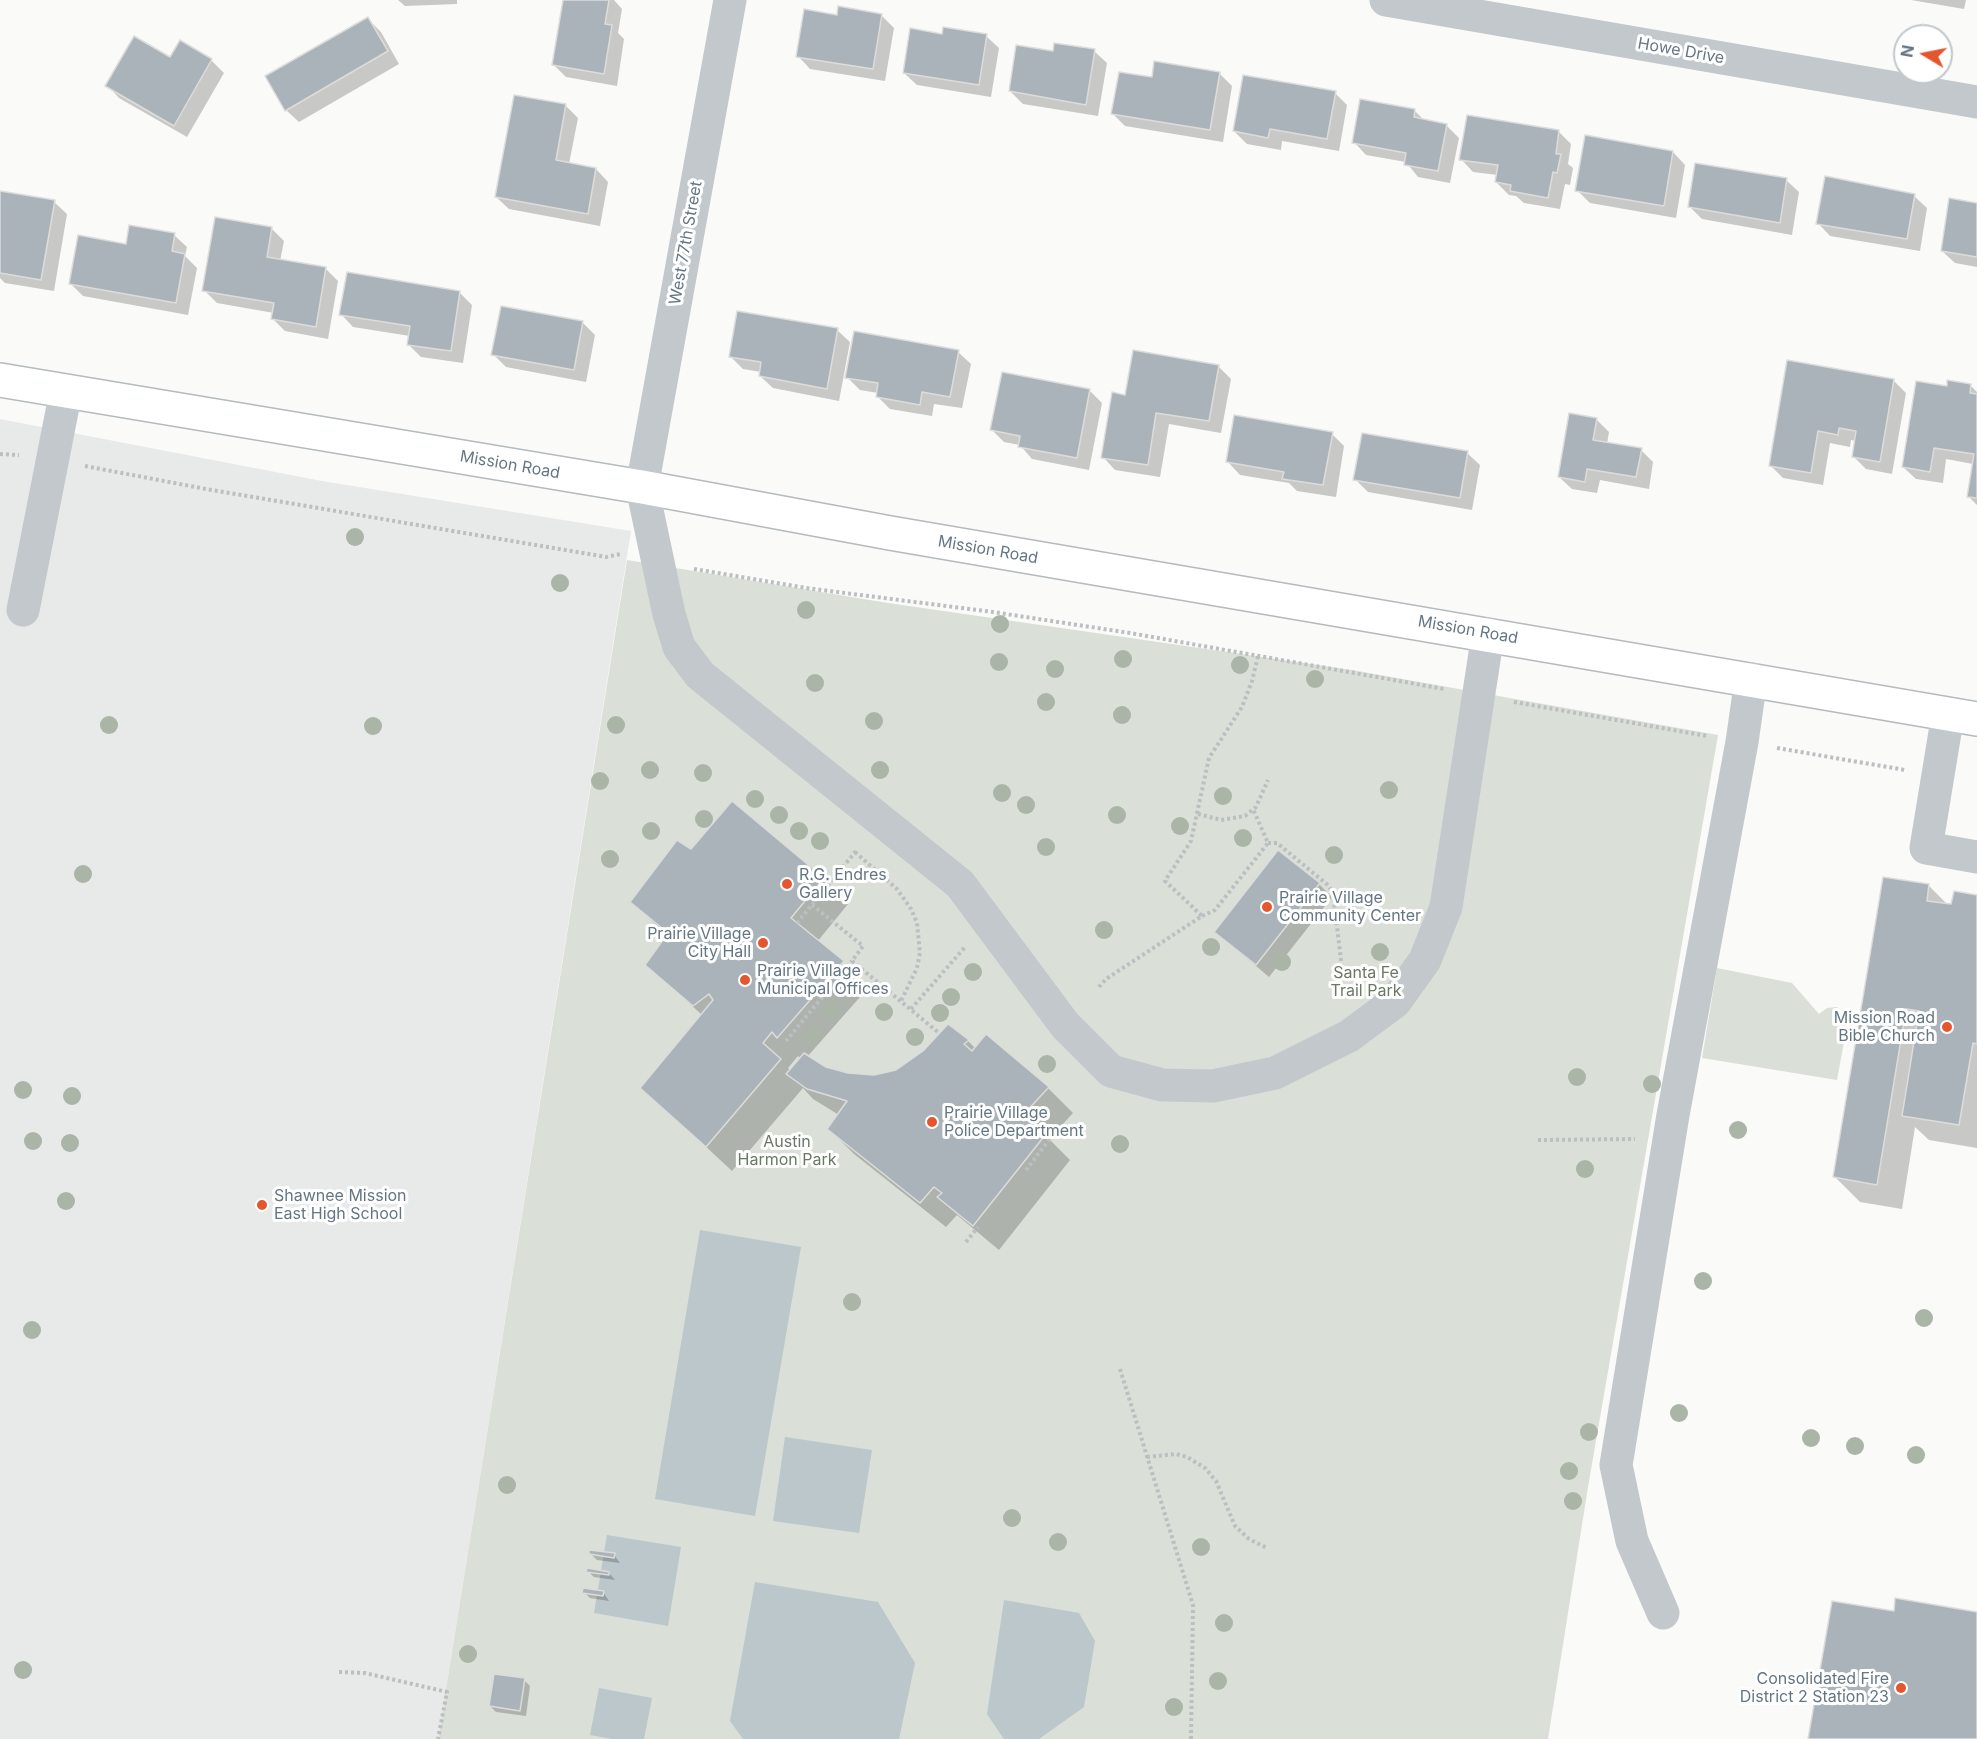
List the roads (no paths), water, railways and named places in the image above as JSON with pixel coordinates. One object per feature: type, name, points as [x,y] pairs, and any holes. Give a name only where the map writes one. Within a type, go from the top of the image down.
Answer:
[{"type":"main road","name":"Mission Road","points":[[0,380],[642,487],[902,535],[1963,716]]},
{"type":"street","name":"West 77th Street","points":[[642,487],[730,0]]},
{"type":"street","name":"Howe Drive","points":[[1386,0],[1977,102]]},
{"type":"street","points":[[23,609],[66,391]]},
{"type":"street","points":[[642,487],[669,614],[679,647],[700,675],[960,884],[1061,1020],[1111,1071],[1161,1085],[1213,1086],[1275,1073],[1349,1036],[1395,1002],[1425,960],[1446,907],[1488,634]]},
{"type":"street","points":[[1663,1613],[1632,1541],[1616,1465],[1672,1115],[1742,742],[1750,680]]},
{"type":"street","points":[[1963,716],[1926,848],[1977,857]]},
{"type":"place","name":"R.G. Endres Gallery","points":[[787,884]]},
{"type":"place","name":"Prairie Village Community Center","points":[[1267,907]]},
{"type":"place","name":"Prairie Village City Hall","points":[[763,943]]},
{"type":"place","name":"Prairie Village Municipal Offices","points":[[745,980]]},
{"type":"place","name":"Mission Road Bible Church","points":[[1947,1027]]},
{"type":"place","name":"Prairie Village Police Department","points":[[932,1122]]},
{"type":"place","name":"Shawnee Mission East High School","points":[[262,1205]]},
{"type":"place","name":"Consolidated Fire District 2 Station 23","points":[[1901,1688]]},
{"type":"park label","name":"Santa Fe Trail Park","points":[[1366,982]]},
{"type":"park label","name":"Austin Harmon Park","points":[[787,1151]]}]
